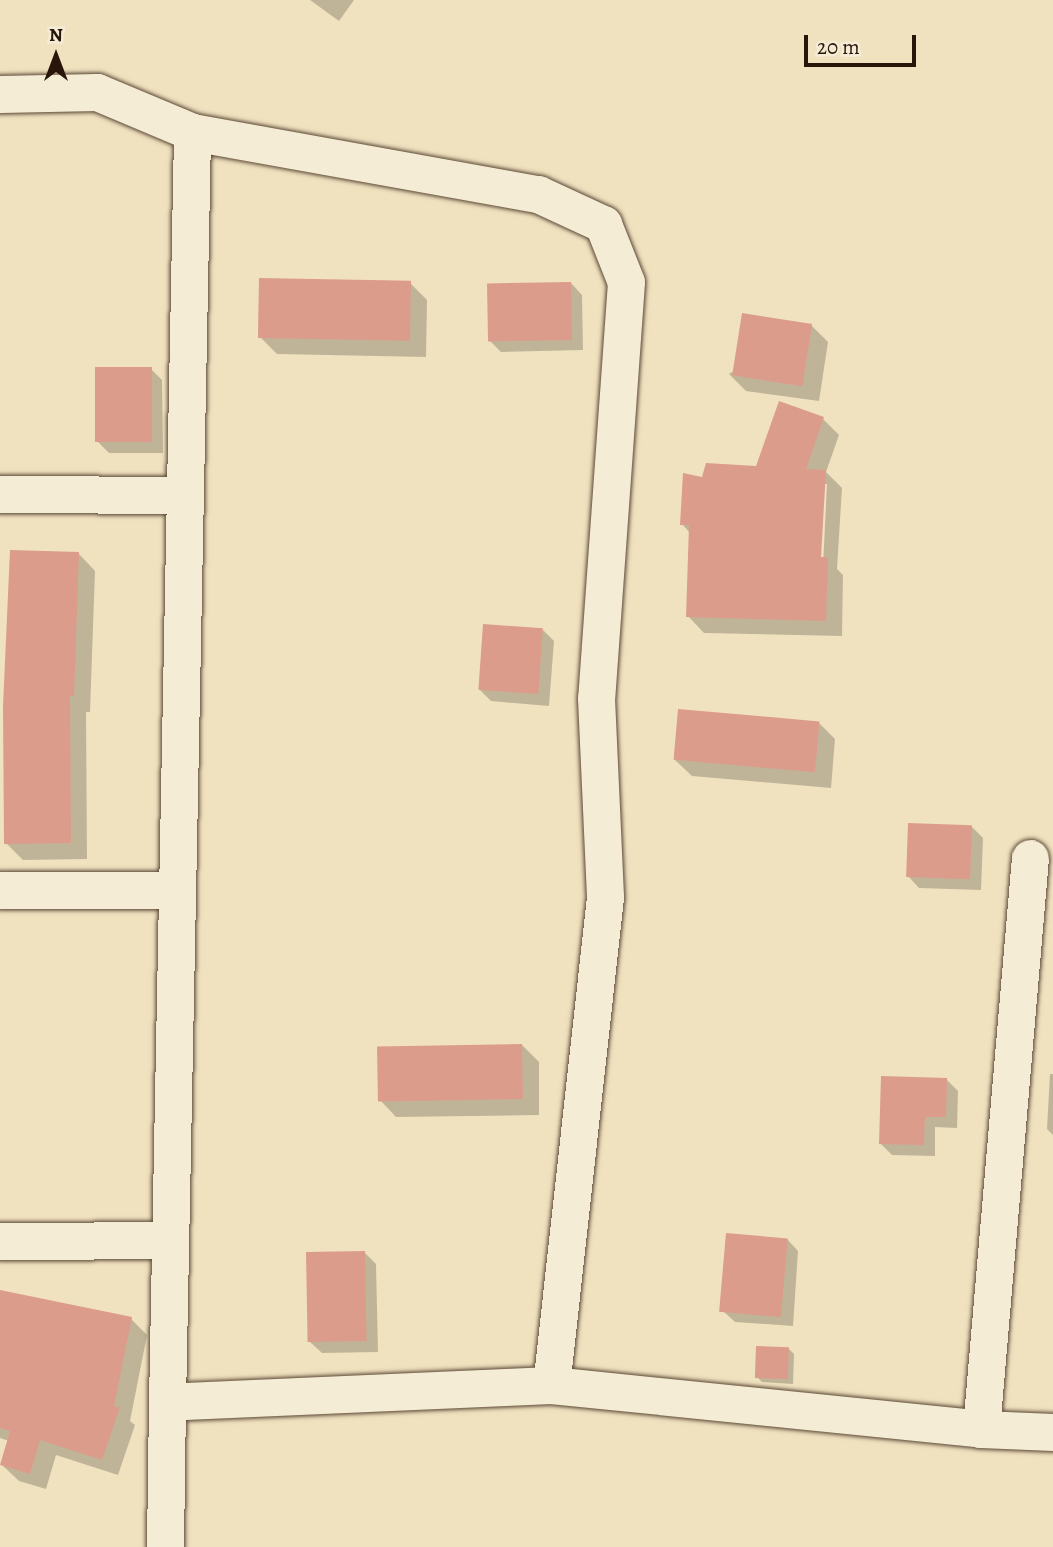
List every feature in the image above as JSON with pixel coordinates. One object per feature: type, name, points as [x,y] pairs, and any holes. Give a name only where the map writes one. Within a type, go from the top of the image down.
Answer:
[{"type":"street","points":[[0,94],[97,92],[192,132],[538,194],[603,223],[626,282],[596,698],[605,897],[551,1385]]},
{"type":"street","points":[[165,1547],[192,132]]},
{"type":"street","points":[[0,494],[184,495]]},
{"type":"street","points":[[981,1429],[1030,858]]},
{"type":"street","points":[[0,890],[177,891]]},
{"type":"street","points":[[0,1241],[170,1240]]},
{"type":"street","points":[[167,1402],[551,1385],[981,1429],[1053,1432]]},
{"type":"building","points":[[259,278],[411,281],[410,341],[258,338]]},
{"type":"building","points":[[571,282],[572,340],[488,341],[487,283]]},
{"type":"building","points":[[742,313],[812,324],[802,386],[732,375]]},
{"type":"building","points":[[95,367],[152,367],[152,442],[95,442]]},
{"type":"building","points":[[779,401],[824,417],[806,469],[826,470],[821,557],[828,557],[826,621],[686,617],[689,525],[680,525],[683,473],[702,477],[706,463],[756,466]]},
{"type":"building","points":[[10,550],[79,552],[74,696],[70,696],[71,843],[4,844],[3,706]]},
{"type":"building","points":[[483,624],[543,628],[538,694],[478,690]]},
{"type":"building","points":[[678,709],[819,721],[815,772],[674,760]]},
{"type":"building","points":[[908,823],[972,825],[970,879],[906,877]]},
{"type":"building","points":[[522,1044],[523,1099],[378,1102],[377,1047]]},
{"type":"building","points":[[881,1076],[947,1078],[946,1117],[925,1117],[924,1145],[879,1144]]},
{"type":"building","points":[[726,1233],[788,1238],[781,1317],[719,1312]]},
{"type":"building","points":[[365,1251],[367,1341],[308,1342],[306,1252]]},
{"type":"building","points":[[0,1290],[132,1317],[114,1406],[120,1407],[102,1460],[40,1440],[30,1474],[0,1465],[10,1431],[0,1428]]},
{"type":"building","points":[[756,1346],[789,1347],[788,1379],[755,1378]]}]
